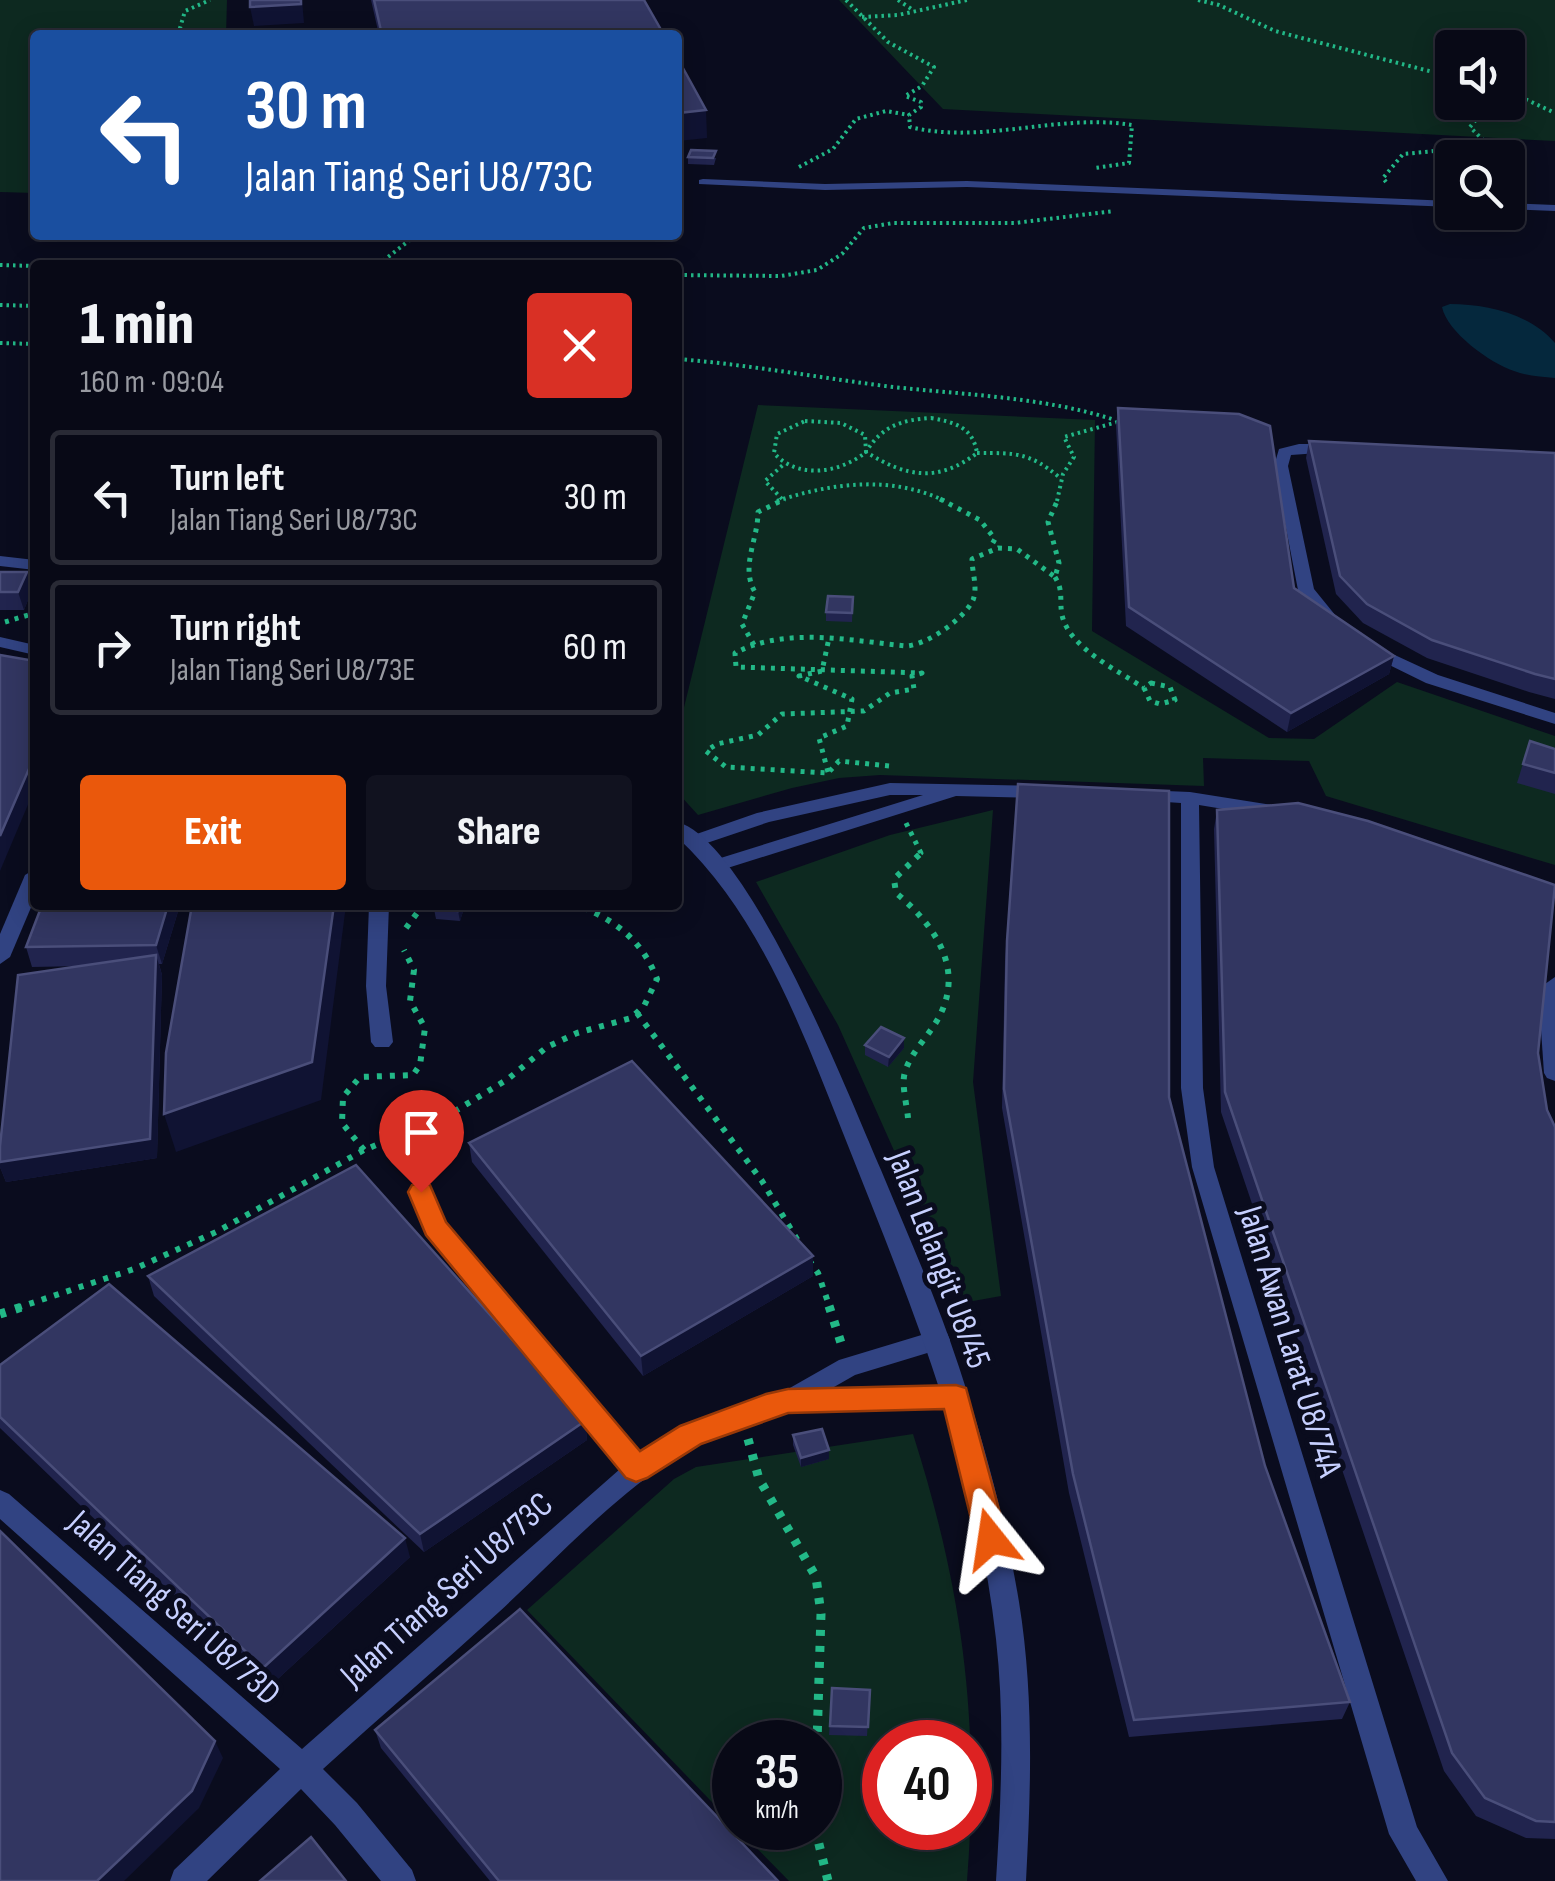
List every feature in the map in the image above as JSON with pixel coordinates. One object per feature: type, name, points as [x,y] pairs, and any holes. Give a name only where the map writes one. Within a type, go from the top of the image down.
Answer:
[{"type":"street","points":[[703,182],[968,184],[1435,203]]},
{"type":"street","points":[[1525,207],[1555,208]]},
{"type":"street","points":[[1339,628],[1306,590],[1280,466],[1284,452],[1299,448],[1348,449]]},
{"type":"street","points":[[0,561],[30,564]]},
{"type":"street","points":[[1354,638],[1385,658],[1432,679],[1555,718]]},
{"type":"street","points":[[0,642],[30,649]]},
{"type":"street","points":[[695,841],[812,805],[956,790],[1071,793]]},
{"type":"street","points":[[1130,796],[1190,798],[1294,814]]},
{"type":"street","points":[[718,865],[910,797]]},
{"type":"street","name":"Jalan Awan Larat U8/74A","points":[[1190,798],[1192,1088],[1203,1167],[1404,1834],[1433,1881]]},
{"type":"street","name":"Jalan Lelangit U8/45","points":[[682,831],[718,865],[770,951],[804,1018],[938,1340],[956,1397],[998,1565],[1010,1654],[1015,1752],[1012,1881]]},
{"type":"street","points":[[0,958],[30,887]]},
{"type":"street","points":[[379,910],[376,986],[382,1042]]},
{"type":"street","points":[[1555,984],[1550,1015],[1555,1073]]},
{"type":"street","points":[[421,1192],[435,1228],[636,1469]]},
{"type":"street","name":"Jalan Tiang Seri U8/73C","points":[[788,1401],[848,1366],[938,1340]]},
{"type":"street","name":"Jalan Tiang Seri U8/73C","points":[[185,1881],[301,1768],[636,1469],[690,1435],[741,1414],[788,1401],[956,1397]]},
{"type":"street","name":"Jalan Tiang Seri U8/73D","points":[[0,1502],[301,1768],[346,1814],[401,1881]]},
{"type":"path","points":[[179,30],[185,11],[210,0]]},
{"type":"path","points":[[846,0],[888,42],[934,67],[922,86],[905,96],[921,102],[909,115],[910,128],[937,133],[1036,123],[1116,120],[1132,125],[1128,164],[1080,170]]},
{"type":"path","points":[[898,0],[916,11]]},
{"type":"path","points":[[862,17],[967,0]]},
{"type":"path","points":[[1198,0],[1219,5],[1275,31],[1435,73]]},
{"type":"path","points":[[1525,99],[1555,113]]},
{"type":"path","points":[[776,185],[782,174],[831,153],[856,119],[886,111],[909,115]]},
{"type":"path","points":[[1400,202],[1383,178],[1402,154],[1489,146],[1470,127],[1476,120]]},
{"type":"path","points":[[682,275],[781,276],[817,270],[842,254],[864,228],[893,223],[1067,219],[1122,210],[1138,200],[1140,191]]},
{"type":"path","points":[[383,260],[408,240]]},
{"type":"path","points":[[0,266],[30,266]]},
{"type":"path","points":[[0,305],[30,306]]},
{"type":"path","points":[[0,343],[30,344]]},
{"type":"path","points":[[682,359],[764,366],[852,382],[1078,408],[1116,420],[1135,421]]},
{"type":"path","points":[[866,452],[866,434],[851,426],[805,421],[786,428],[775,440],[774,453],[784,464],[833,468],[858,460],[866,452],[874,434],[887,425],[929,420],[950,422],[971,431],[978,442],[977,453]]},
{"type":"path","points":[[1055,577],[1060,563],[1048,522],[1055,512],[1060,478],[1074,457],[1064,437],[1116,420]]},
{"type":"path","points":[[866,452],[893,469],[924,474],[957,468],[977,453],[1028,456],[1060,478]]},
{"type":"path","points":[[782,499],[765,481],[784,464]]},
{"type":"path","points":[[829,486],[836,472],[833,468]]},
{"type":"path","points":[[754,645],[742,624],[755,592],[746,566],[756,543],[758,512],[782,499],[829,486],[880,483],[928,492],[979,519],[995,539],[989,549]]},
{"type":"path","points":[[828,773],[726,768],[706,752],[718,744],[758,734],[782,714],[864,711],[890,693],[914,689],[912,676],[922,673],[736,666],[734,653],[754,645],[829,638],[914,646],[931,639],[971,603],[975,583],[970,571],[972,559],[989,549],[1008,546],[1033,554],[1062,590],[1062,614],[1069,630],[1090,651],[1144,688],[1150,701],[1160,704],[1175,700],[1174,690],[1168,685],[1155,682],[1144,688]]},
{"type":"path","points":[[0,625],[30,615]]},
{"type":"path","points":[[822,671],[829,638]]},
{"type":"path","points":[[822,671],[799,676],[852,698],[848,726],[819,738],[828,773]]},
{"type":"path","points":[[828,773],[839,761],[902,767],[910,797],[906,820],[921,852],[894,879],[896,893],[925,916],[937,935],[943,948],[946,984],[943,1010],[904,1073],[908,1118]]},
{"type":"path","points":[[0,1314],[134,1269],[216,1232],[364,1150],[470,1102],[508,1080],[548,1047],[637,1013],[656,979],[651,961],[633,937],[606,915],[591,910]]},
{"type":"path","points":[[637,1013],[762,1181],[818,1273],[848,1366]]},
{"type":"path","points":[[741,1414],[760,1479],[816,1576],[821,1614],[818,1720]]},
{"type":"path","points":[[820,1850],[828,1881]]},
{"type":"green space","points":[[0,0],[227,0],[226,30],[30,30],[30,193],[0,192]]},
{"type":"green space","points":[[839,0],[1555,0],[1555,141],[943,109]]},
{"type":"green space","points":[[758,405],[1095,420],[1092,631],[1269,738],[1314,739],[1397,682],[1555,736],[1555,865],[1326,796],[1309,761],[1203,758],[1204,786],[880,775],[839,778],[698,815],[682,797],[682,716]]},
{"type":"green space","points":[[993,810],[973,1082],[1001,1296],[962,1303],[838,1025],[756,882],[890,835]]},
{"type":"green space","points":[[913,1434],[955,1600],[969,1720],[862,1720],[862,1850],[969,1850],[967,1881],[789,1881],[759,1850],[842,1850],[842,1720],[712,1720],[712,1802],[527,1610],[674,1479],[696,1467]]},
{"type":"water","points":[[1450,304],[1493,309],[1534,325],[1555,343],[1555,378],[1519,373],[1482,354],[1446,317],[1442,307]]},
{"type":"building","points":[[250,0],[301,0],[301,4],[250,7]]},
{"type":"building","points":[[374,0],[644,0],[661,30],[381,30]]},
{"type":"building","points":[[682,66],[706,110],[682,113]]},
{"type":"building","points":[[691,150],[716,151],[713,158],[688,157]]},
{"type":"building","points":[[1118,408],[1239,414],[1270,426],[1294,588],[1394,656],[1291,713],[1129,607]]},
{"type":"building","points":[[1309,441],[1555,453],[1555,679],[1432,640],[1367,604],[1340,576]]},
{"type":"building","points":[[0,572],[27,572],[18,592],[0,592]]},
{"type":"building","points":[[828,596],[853,597],[852,613],[826,612]]},
{"type":"building","points":[[0,655],[30,660],[30,767],[0,836]]},
{"type":"building","points":[[1530,741],[1555,749],[1555,773],[1523,764]]},
{"type":"building","points":[[1018,784],[1169,791],[1169,1097],[1265,1466],[1350,1702],[1134,1720],[1073,1474],[1004,1089],[1007,941]]},
{"type":"building","points":[[1298,803],[1368,821],[1555,885],[1538,1053],[1547,1110],[1555,1127],[1555,1822],[1536,1821],[1485,1798],[1452,1753],[1225,1092],[1217,810]]},
{"type":"building","points":[[40,910],[166,910],[156,945],[26,947]]},
{"type":"building","points":[[191,910],[333,910],[312,1062],[164,1114],[166,1053]]},
{"type":"building","points":[[156,955],[150,1139],[0,1162],[18,975]]},
{"type":"building","points":[[881,1027],[904,1038],[889,1057],[865,1045]]},
{"type":"building","points":[[632,1061],[813,1256],[641,1356],[469,1143]]},
{"type":"building","points":[[356,1165],[585,1421],[420,1534],[148,1276]]},
{"type":"building","points":[[109,1284],[405,1538],[263,1668],[0,1417],[0,1365]]},
{"type":"building","points":[[822,1429],[829,1450],[801,1458],[793,1435]]},
{"type":"building","points":[[0,1531],[215,1741],[192,1791],[97,1881],[0,1881]]},
{"type":"building","points":[[520,1609],[712,1811],[712,1850],[749,1850],[778,1881],[499,1881],[375,1730]]},
{"type":"building","points":[[832,1688],[870,1690],[868,1720],[862,1720],[862,1727],[842,1726],[842,1720],[830,1720]]},
{"type":"building","points":[[311,1837],[346,1881],[260,1881]]},
{"type":"route","points":[[421,1192],[424,1208],[435,1228],[636,1469],[690,1435],[788,1401],[956,1397],[991,1539]]}]
